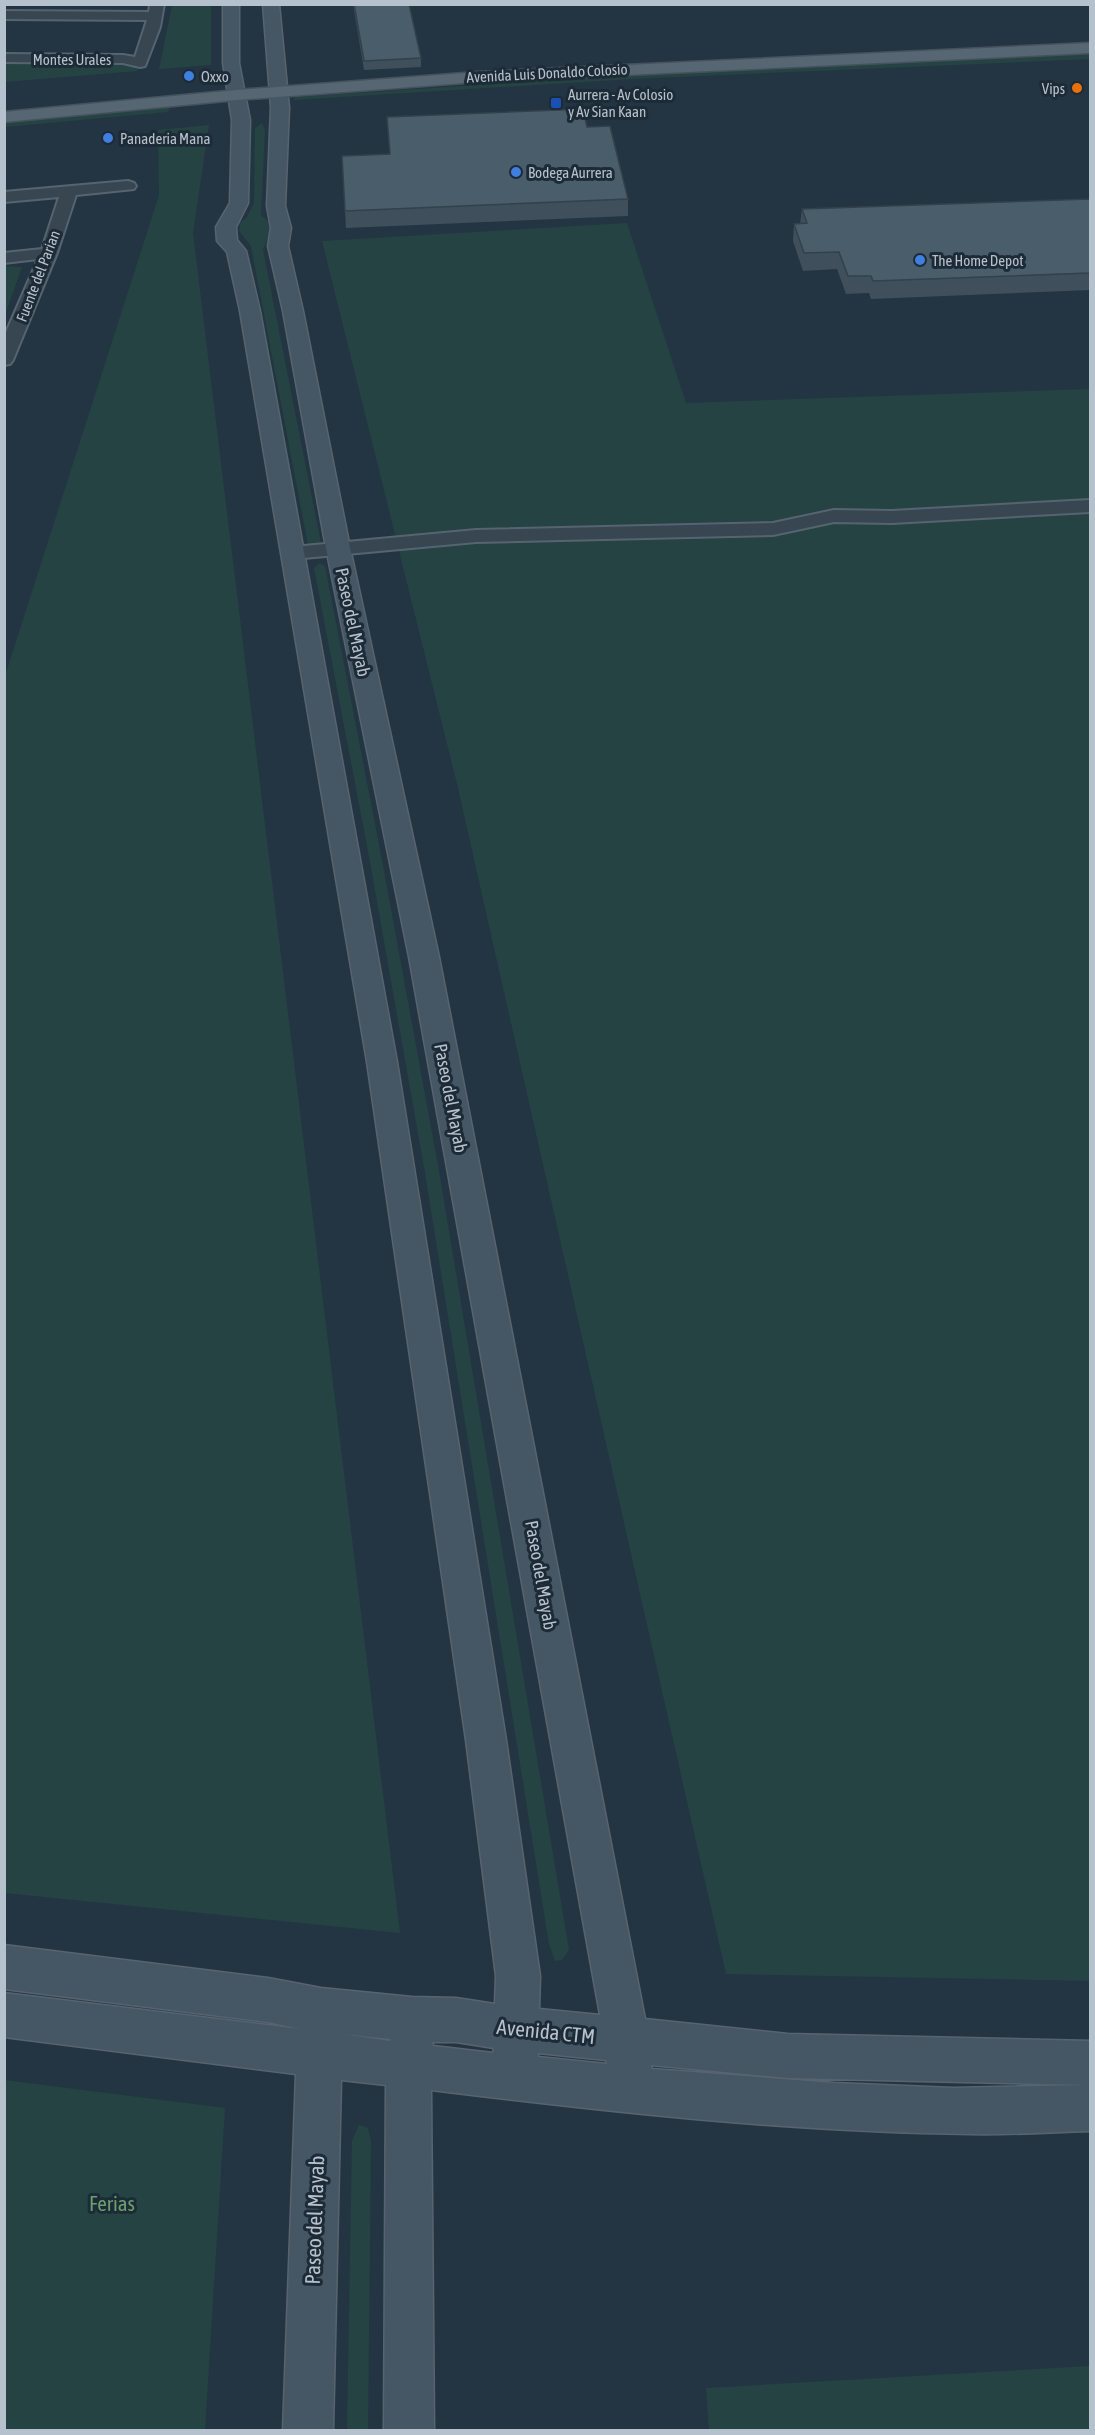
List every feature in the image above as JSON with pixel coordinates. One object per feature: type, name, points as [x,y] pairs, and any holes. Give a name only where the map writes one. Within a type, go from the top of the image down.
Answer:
[{"type":"main road","points":[[231,4],[231,63],[239,103],[239,203],[226,227],[227,241],[236,251],[250,311],[382,1062],[486,1740],[518,1976],[515,2078]]},
{"type":"main road","name":"Paseo del Mayab","points":[[271,4],[263,44],[279,100],[276,206],[281,228],[278,246],[426,969],[490,1300],[626,2039],[632,2090]]},
{"type":"main road","points":[[231,46],[263,44]]},
{"type":"main road","name":"Avenida Luis Donaldo Colosio","points":[[4,117],[279,100],[568,72],[1090,48]]},
{"type":"main road","points":[[898,74],[1090,64]]},
{"type":"main road","name":"Avenida Luis Donaldo Colosio","points":[[565,90],[827,78]]},
{"type":"main road","name":"Avenida Luis Donaldo Colosio","points":[[279,100],[432,98]]},
{"type":"main road","name":"Avenida Luis Donaldo Colosio","points":[[4,131],[239,103]]},
{"type":"main road","name":"Avenida CTM","points":[[4,1966],[268,2000],[321,2010],[412,2019],[456,2020],[518,2029],[788,2056],[1090,2063]]},
{"type":"main road","name":"Paseo del Mayab","points":[[308,2430],[321,2010]]},
{"type":"main road","points":[[4,2015],[410,2066],[677,2094],[956,2111],[1090,2108]]},
{"type":"main road","points":[[409,2430],[408,2103],[412,2019]]},
{"type":"street","points":[[4,15],[156,10]]},
{"type":"street","name":"Montes Urales","points":[[4,58],[123,59],[140,63],[153,27],[156,10]]},
{"type":"street","points":[[4,197],[128,186]]},
{"type":"street","name":"Fuente del Parian","points":[[4,360],[49,253],[69,191]]},
{"type":"street","points":[[4,258],[49,253]]},
{"type":"street","points":[[293,553],[476,536],[773,529],[834,516],[892,517],[1090,506]]},
{"type":"green space","points":[[172,5],[211,5],[211,65],[159,69]]},
{"type":"green space","points":[[1090,54],[1090,59],[632,79],[294,100],[295,97],[658,73]]},
{"type":"green space","points":[[5,60],[109,60],[136,67],[138,71],[5,82]]},
{"type":"green space","points":[[166,107],[171,109],[167,112],[5,127],[5,122]]},
{"type":"green space","points":[[262,123],[265,130],[261,215],[268,221],[271,228],[263,250],[321,543],[314,546],[308,545],[251,246],[239,231],[240,223],[247,217],[254,203],[255,128]]},
{"type":"green space","points":[[209,125],[193,233],[400,1933],[5,1893],[5,676],[159,195],[158,130]]},
{"type":"green space","points":[[627,223],[686,403],[1090,389],[1090,1981],[726,1974],[457,784],[322,241]]},
{"type":"green space","points":[[4,266],[22,267],[5,315]]},
{"type":"green space","points":[[319,563],[325,566],[439,1171],[569,1950],[562,1960],[555,1961],[549,1944],[425,1173],[370,862],[314,568]]},
{"type":"green space","name":"Ferias","points":[[4,2080],[225,2108],[205,2430],[5,2430]]},
{"type":"green space","points":[[359,2125],[368,2128],[371,2141],[368,2430],[347,2430],[352,2141]]},
{"type":"green space","points":[[1090,2366],[1090,2430],[709,2430],[706,2388]]},
{"type":"building","points":[[354,4],[409,4],[421,58],[364,61]]},
{"type":"building","points":[[583,109],[587,127],[610,126],[628,199],[345,211],[342,156],[390,154],[387,117]]},
{"type":"building","name":"The Home Depot","points":[[1090,199],[1090,273],[873,281],[871,276],[848,276],[839,252],[804,253],[794,224],[807,223],[802,209]]},
{"type":"place","name":"Oxxo","points":[[189,76]]},
{"type":"place","name":"Vips","points":[[1077,88]]},
{"type":"place","name":"Aurrera - Av Colosio y Av Sian Kaan","points":[[556,103]]},
{"type":"place","name":"Panaderia Mana","points":[[108,138]]},
{"type":"place","name":"Bodega Aurrera","points":[[516,172]]},
{"type":"place","name":"The Home Depot","points":[[920,260]]}]
